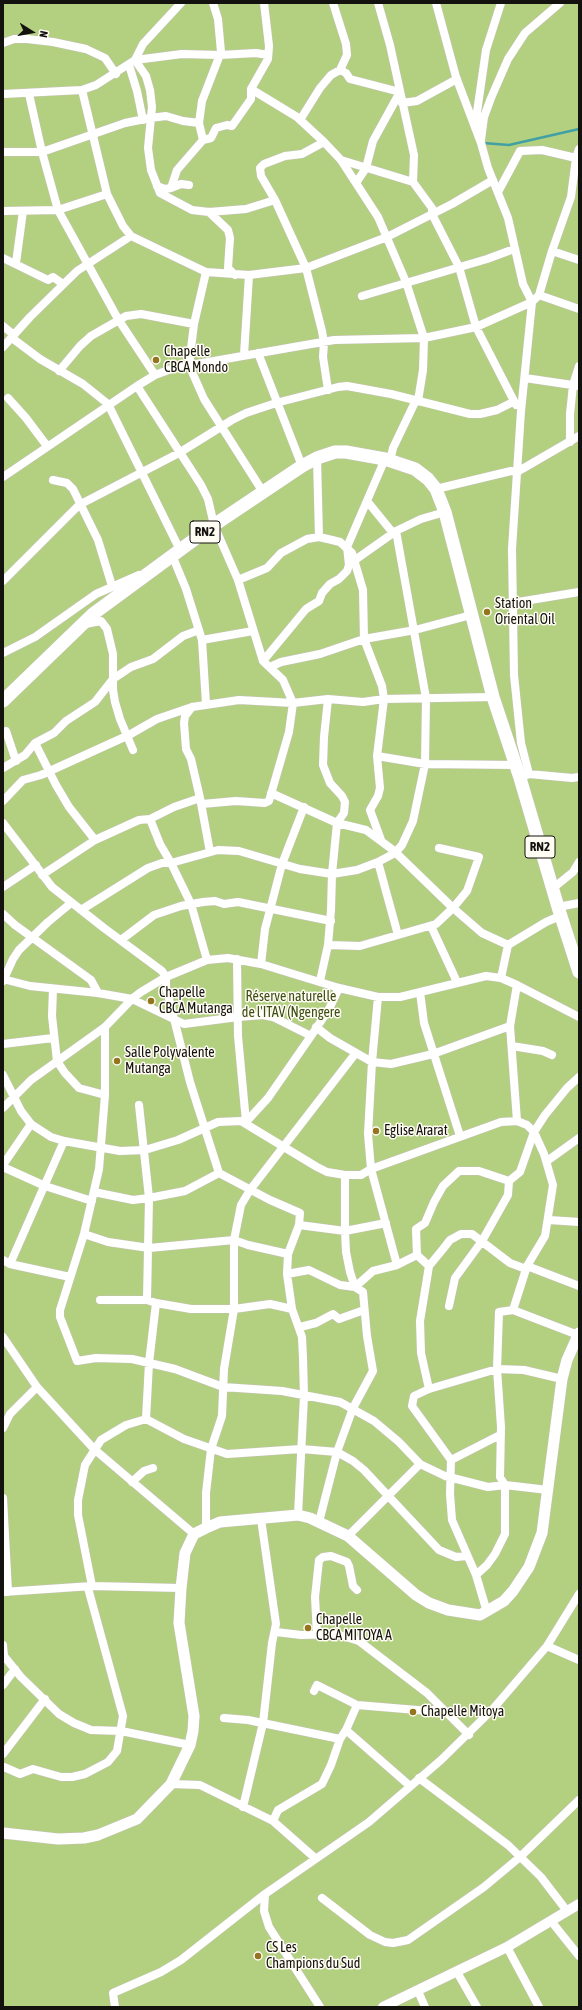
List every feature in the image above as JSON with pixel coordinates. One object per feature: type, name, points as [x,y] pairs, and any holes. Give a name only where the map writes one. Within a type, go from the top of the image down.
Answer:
[{"type":"highway","name":"RN2","points":[[3,701],[47,660],[80,626],[119,593],[214,525],[302,466],[317,458],[335,452],[346,452],[387,460],[415,469],[428,479],[436,489],[445,512],[493,697],[516,765],[525,776],[552,889],[579,972]]},
{"type":"main road","points":[[3,1833],[58,1839],[84,1838],[98,1835],[137,1819],[171,1784],[190,1745],[194,1716],[181,1644],[179,1624],[185,1553],[194,1534],[206,1528],[220,1522],[298,1515],[319,1522],[348,1536],[416,1595],[429,1603],[448,1610],[480,1615],[504,1601],[513,1591],[529,1567],[542,1533],[562,1379],[567,1360],[578,1334]]},
{"type":"street","points":[[3,94],[29,94],[82,90],[116,74],[132,62],[143,44],[181,3]]},
{"type":"street","points":[[203,140],[199,123],[202,101],[220,55],[218,18],[213,3]]},
{"type":"street","points":[[171,188],[177,170],[203,140],[211,138],[216,128],[227,125],[232,126],[247,107],[251,99],[251,89],[268,56],[269,46],[264,3]]},
{"type":"street","points":[[300,120],[320,88],[332,75],[340,70],[346,55],[346,44],[333,3]]},
{"type":"street","points":[[378,3],[390,45],[414,156],[412,182]]},
{"type":"street","points":[[436,3],[457,79],[508,218],[514,249],[524,284],[532,302],[521,411],[512,549],[514,675],[525,776],[579,777]]},
{"type":"street","points":[[481,143],[477,112],[486,50],[501,3]]},
{"type":"street","points":[[481,143],[484,117],[500,73],[508,58],[526,34],[560,3]]},
{"type":"street","points":[[3,43],[27,39],[52,42],[86,49],[105,58],[116,74]]},
{"type":"street","points":[[132,62],[182,54],[220,55],[256,53],[268,56]]},
{"type":"street","points":[[132,62],[146,76],[150,90],[152,107],[146,119]]},
{"type":"street","points":[[132,62],[137,90],[146,119],[151,170],[160,193],[192,210],[209,212],[246,208],[275,200]]},
{"type":"street","points":[[340,70],[346,72],[350,79],[400,92]]},
{"type":"street","points":[[402,103],[417,101],[457,79]]},
{"type":"street","points":[[251,89],[300,120],[341,160],[378,217],[406,282],[424,338],[424,370],[417,400],[346,547],[349,564],[345,575],[330,584],[322,593],[319,601],[306,609],[263,661]]},
{"type":"street","points":[[82,90],[107,194],[123,226],[130,236],[206,272],[249,275],[306,268],[387,237],[493,180]]},
{"type":"street","points":[[356,183],[366,168],[373,141],[400,92]]},
{"type":"street","points":[[29,94],[42,152],[58,210],[118,319],[155,375]]},
{"type":"street","points":[[3,152],[42,152],[125,123],[166,116],[199,123]]},
{"type":"street","points":[[324,142],[302,154],[285,156],[264,164],[260,168],[261,176],[275,200],[306,268],[324,343],[322,351],[328,390]]},
{"type":"street","points":[[3,477],[108,404],[155,375],[189,365],[324,343],[334,340],[424,338],[476,327],[532,302],[539,295],[552,251],[571,198],[576,158],[579,149]]},
{"type":"street","points":[[498,192],[520,150],[542,150],[576,158]]},
{"type":"street","points":[[341,160],[412,182],[432,208],[432,214],[459,267],[476,327],[514,402],[521,411]]},
{"type":"street","points":[[157,186],[165,189],[181,184],[189,185]]},
{"type":"street","points":[[3,211],[58,210],[107,194]]},
{"type":"street","points":[[16,263],[24,211]]},
{"type":"street","points":[[209,212],[228,230],[230,238],[228,268],[235,274]]},
{"type":"street","points":[[3,347],[30,316],[63,284],[88,264],[130,236]]},
{"type":"street","points":[[362,296],[514,249]]},
{"type":"street","points":[[552,251],[579,260]]},
{"type":"street","points":[[3,258],[16,263],[48,280],[53,277],[63,284]]},
{"type":"street","points":[[206,272],[194,324],[189,365],[204,399],[263,492]]},
{"type":"street","points":[[244,355],[249,275]]},
{"type":"street","points":[[539,295],[579,309]]},
{"type":"street","points":[[59,371],[80,346],[91,336],[118,319],[130,314],[141,314],[194,324]]},
{"type":"street","points":[[3,326],[40,359],[83,384],[108,404],[142,473],[176,553],[202,640],[206,704]]},
{"type":"street","points":[[258,353],[276,403],[288,427],[302,466]]},
{"type":"street","points":[[570,442],[570,414],[579,366]]},
{"type":"street","points":[[524,378],[576,386]]},
{"type":"street","points":[[42,876],[95,840],[139,820],[150,819],[174,807],[201,801],[265,803],[269,801],[289,732],[293,703],[283,680],[263,661],[238,580],[214,525],[208,499],[201,485],[137,386]]},
{"type":"street","points":[[3,581],[79,505],[180,453],[221,426],[246,413],[276,403],[347,386],[438,405],[456,412],[480,414],[497,410],[514,402]]},
{"type":"street","points":[[8,398],[26,418],[47,446]]},
{"type":"street","points":[[436,489],[510,471],[517,472],[579,436]]},
{"type":"street","points":[[317,458],[319,537]]},
{"type":"street","points":[[53,480],[67,483],[73,489],[79,505],[98,540],[112,586]]},
{"type":"street","points":[[81,910],[148,868],[162,863],[171,863],[218,850],[239,851],[312,872],[332,874],[357,870],[378,862],[395,853],[402,845],[413,821],[425,764],[426,698],[415,630],[395,532],[367,501]]},
{"type":"street","points":[[355,560],[395,532],[421,519],[445,512]]},
{"type":"street","points":[[238,580],[267,568],[281,553],[295,544],[308,539],[319,537],[340,542],[352,553],[363,590],[364,639],[382,686],[384,699],[377,756],[380,788],[378,796],[370,810],[381,840]]},
{"type":"street","points":[[3,653],[35,637],[96,594],[155,568]]},
{"type":"street","points":[[512,603],[579,592]]},
{"type":"street","points":[[270,667],[281,662],[320,654],[364,639],[415,630],[471,615]]},
{"type":"street","points":[[80,626],[101,621],[103,622],[110,640],[113,654],[115,702],[133,750]]},
{"type":"street","points":[[3,768],[25,755],[36,743],[54,733],[66,722],[95,702],[113,679],[131,667],[153,659],[184,636],[199,630]]},
{"type":"street","points":[[202,640],[253,631]]},
{"type":"street","points":[[3,801],[23,780],[34,779],[127,736],[157,719],[192,707],[206,704],[239,700],[293,703],[328,699],[362,702],[384,699],[493,697]]},
{"type":"street","points":[[320,981],[328,945],[332,874],[337,823],[344,813],[345,802],[330,783],[323,765],[328,699]]},
{"type":"street","points":[[192,707],[186,716],[184,723],[186,749],[191,759],[201,801],[210,852]]},
{"type":"street","points":[[6,731],[16,761]]},
{"type":"street","points":[[36,743],[69,807],[95,840]]},
{"type":"street","points":[[377,756],[425,764],[516,765]]},
{"type":"street","points":[[271,793],[337,823],[352,828],[362,828],[381,840],[482,934],[508,945]]},
{"type":"street","points":[[261,964],[265,928],[282,864],[304,807]]},
{"type":"street","points":[[150,819],[160,844],[191,904],[207,960]]},
{"type":"street","points":[[3,823],[36,865],[42,876],[52,887],[162,971],[166,977],[166,987],[173,1018],[190,1082],[219,1173],[250,1190],[300,1213],[298,1225],[288,1254],[287,1274],[292,1308],[300,1327],[302,1337],[304,1396],[298,1515]]},
{"type":"street","points":[[328,945],[360,946],[436,924],[453,908],[467,891],[479,857],[439,848]]},
{"type":"street","points":[[378,862],[398,935]]},
{"type":"street","points":[[552,889],[573,872],[579,862]]},
{"type":"street","points":[[3,886],[36,865]]},
{"type":"street","points":[[121,940],[154,915],[191,904],[215,902],[224,904],[238,902],[330,921]]},
{"type":"street","points":[[71,903],[48,922],[13,959],[3,980],[30,986],[98,993],[132,999],[173,1018],[180,1023],[188,1025],[238,1017],[263,1015],[273,1017],[311,1036]]},
{"type":"street","points":[[501,978],[508,945],[546,922],[559,912],[579,903]]},
{"type":"street","points":[[3,914],[91,980],[98,993]]},
{"type":"street","points":[[431,926],[457,982]]},
{"type":"street","points":[[236,959],[238,1017],[246,1122]]},
{"type":"street","points":[[3,1108],[14,1099],[31,1080],[105,1027],[132,999],[166,977],[207,960],[236,959],[261,964],[339,988],[378,997],[400,997],[486,976],[501,978],[579,1017]]},
{"type":"street","points":[[517,985],[510,1026],[517,1121]]},
{"type":"street","points":[[53,988],[53,1038],[57,1061],[65,1073],[79,1088],[86,1092],[105,1096]]},
{"type":"street","points":[[246,1122],[268,1098],[329,1009],[339,988]]},
{"type":"street","points":[[420,992],[424,1023],[460,1136]]},
{"type":"street","points":[[378,997],[372,1062],[368,1134],[371,1169],[397,1265]]},
{"type":"street","points":[[316,1028],[355,1054],[372,1062],[391,1064],[433,1054],[510,1026]]},
{"type":"street","points":[[105,1027],[105,1096],[101,1149],[94,1192],[84,1234],[61,1304],[60,1317],[77,1361],[96,1358],[119,1358],[149,1362],[175,1368],[223,1387],[282,1391],[340,1402],[374,1421],[399,1442],[420,1464],[450,1477],[488,1487],[505,1485],[548,1490]]},
{"type":"street","points":[[3,1044],[53,1038]]},
{"type":"street","points":[[512,1046],[543,1051],[552,1055]]},
{"type":"street","points":[[206,1528],[206,1493],[211,1449],[222,1416],[223,1387],[234,1309],[234,1240],[242,1205],[250,1190],[355,1054]]},
{"type":"street","points":[[3,1075],[21,1111],[32,1124],[51,1137],[64,1141],[101,1149],[120,1151],[145,1150],[178,1140],[224,1121],[246,1122],[258,1132],[302,1159],[327,1172],[345,1175],[361,1175],[371,1169],[460,1136],[501,1122],[517,1121],[527,1126],[534,1132],[547,1161],[553,1185],[549,1220],[545,1236],[527,1268],[513,1310]]},
{"type":"street","points":[[449,1306],[455,1278],[482,1241],[508,1195],[509,1181],[520,1172],[534,1132],[557,1100],[579,1077]]},
{"type":"street","points":[[139,1105],[149,1198],[147,1300]]},
{"type":"street","points":[[32,1124],[3,1166],[45,1186],[92,1201]]},
{"type":"street","points":[[547,1161],[579,1138]]},
{"type":"street","points":[[64,1141],[45,1186],[6,1262],[70,1277]]},
{"type":"street","points":[[429,1266],[417,1256],[416,1229],[425,1223],[443,1186],[459,1171],[479,1171],[509,1181]]},
{"type":"street","points":[[94,1192],[133,1200],[149,1198],[185,1190],[219,1173]]},
{"type":"street","points":[[345,1175],[344,1231],[350,1272],[356,1287]]},
{"type":"street","points":[[549,1220],[579,1222]]},
{"type":"street","points":[[298,1225],[344,1231],[386,1223]]},
{"type":"street","points":[[84,1234],[108,1242],[149,1248],[234,1240],[248,1245],[288,1254]]},
{"type":"street","points":[[429,1389],[421,1353],[420,1321],[429,1266],[450,1240],[461,1234],[472,1234],[510,1263],[579,1286]]},
{"type":"street","points":[[356,1287],[373,1270],[397,1265],[417,1256]]},
{"type":"street","points":[[287,1274],[309,1270],[340,1285],[356,1287],[363,1292],[366,1336],[373,1371],[353,1408],[337,1452],[319,1522]]},
{"type":"street","points":[[100,1300],[147,1300],[191,1309],[234,1309],[270,1304],[292,1308]]},
{"type":"street","points":[[146,1420],[149,1362],[156,1303]]},
{"type":"street","points":[[300,1327],[316,1323],[333,1314],[339,1319],[364,1310]]},
{"type":"street","points":[[476,1575],[487,1565],[504,1538],[505,1485],[500,1477],[497,1370],[499,1312],[513,1310],[578,1334]]},
{"type":"street","points":[[3,1337],[37,1387],[94,1449],[194,1534]]},
{"type":"street","points":[[487,1612],[476,1575],[452,1520],[450,1477],[451,1460],[412,1406],[414,1396],[429,1389],[497,1370],[524,1370],[562,1379]]},
{"type":"street","points":[[3,1428],[10,1414],[37,1387]]},
{"type":"street","points":[[3,1768],[20,1774],[33,1769],[61,1777],[72,1777],[84,1774],[108,1762],[117,1751],[123,1716],[90,1587],[78,1515],[78,1500],[85,1465],[94,1449],[101,1440],[112,1432],[126,1425],[146,1420],[184,1439],[227,1454],[301,1450],[337,1452],[353,1461],[390,1496],[439,1550],[456,1557],[467,1556]]},
{"type":"street","points":[[451,1460],[500,1435]]},
{"type":"street","points":[[348,1536],[390,1496],[420,1464]]},
{"type":"street","points":[[132,1482],[144,1471],[153,1468]]},
{"type":"street","points":[[3,1498],[5,1592],[90,1587],[181,1588]]},
{"type":"street","points":[[243,1807],[263,1723],[272,1642],[276,1632],[276,1615],[261,1519]]},
{"type":"street","points":[[317,1635],[316,1597],[319,1560],[323,1557],[331,1556],[347,1562],[353,1586],[357,1590]]},
{"type":"street","points":[[115,2007],[113,1993],[161,1972],[181,1960],[265,1894],[369,1822],[469,1735],[547,1646],[579,1594]]},
{"type":"street","points":[[276,1632],[317,1635],[336,1634],[359,1641],[407,1676],[427,1693],[440,1708],[469,1735]]},
{"type":"street","points":[[3,1645],[4,1656],[21,1677],[59,1714],[91,1730],[121,1731],[190,1745]]},
{"type":"street","points":[[547,1646],[579,1660]]},
{"type":"street","points":[[3,1685],[15,1669]]},
{"type":"street","points":[[314,1691],[317,1685],[357,1705],[429,1711],[440,1708]]},
{"type":"street","points":[[3,1754],[45,1699]]},
{"type":"street","points":[[273,1821],[278,1810],[322,1784],[340,1739],[346,1730],[357,1705]]},
{"type":"street","points":[[224,1718],[263,1723],[340,1739]]},
{"type":"street","points":[[346,1730],[371,1750],[410,1786]]},
{"type":"street","points":[[419,1778],[508,1845],[541,1877],[567,1911]]},
{"type":"street","points":[[171,1784],[191,1783],[200,1785],[273,1821],[315,1858]]},
{"type":"street","points":[[322,1898],[370,1935],[384,1942],[400,1943],[408,1940],[462,1904],[520,1857],[579,1800]]},
{"type":"street","points":[[265,1894],[264,1911],[270,1927],[320,2007]]},
{"type":"street","points":[[384,2007],[458,1972],[507,1946],[579,1904]]},
{"type":"street","points":[[551,1921],[579,1956]]},
{"type":"street","points":[[507,1946],[539,2007]]},
{"type":"street","points":[[458,1972],[477,2007]]},
{"type":"street","points":[[418,1991],[425,2007]]},
{"type":"green space","name":"Réserve naturelle de l'ITAV (Ngengere","points":[[3,3],[579,3],[579,2007],[3,2007]]},
{"type":"waterway","points":[[483,143],[509,145],[579,129]]},
{"type":"place","name":"Chapelle CBCA Mondo","points":[[156,360]]},
{"type":"place","name":"Station Oriental Oil","points":[[487,612]]},
{"type":"place","name":"Chapelle CBCA Mutanga","points":[[151,1001]]},
{"type":"place","name":"Salle Polyvalente Mutanga","points":[[117,1061]]},
{"type":"place","name":"Eglise Ararat","points":[[376,1131]]},
{"type":"place","name":"Chapelle CBCA MITOYA A","points":[[308,1628]]},
{"type":"place","name":"Chapelle Mitoya","points":[[413,1712]]},
{"type":"place","name":"CS Les Champions du Sud","points":[[258,1956]]}]
